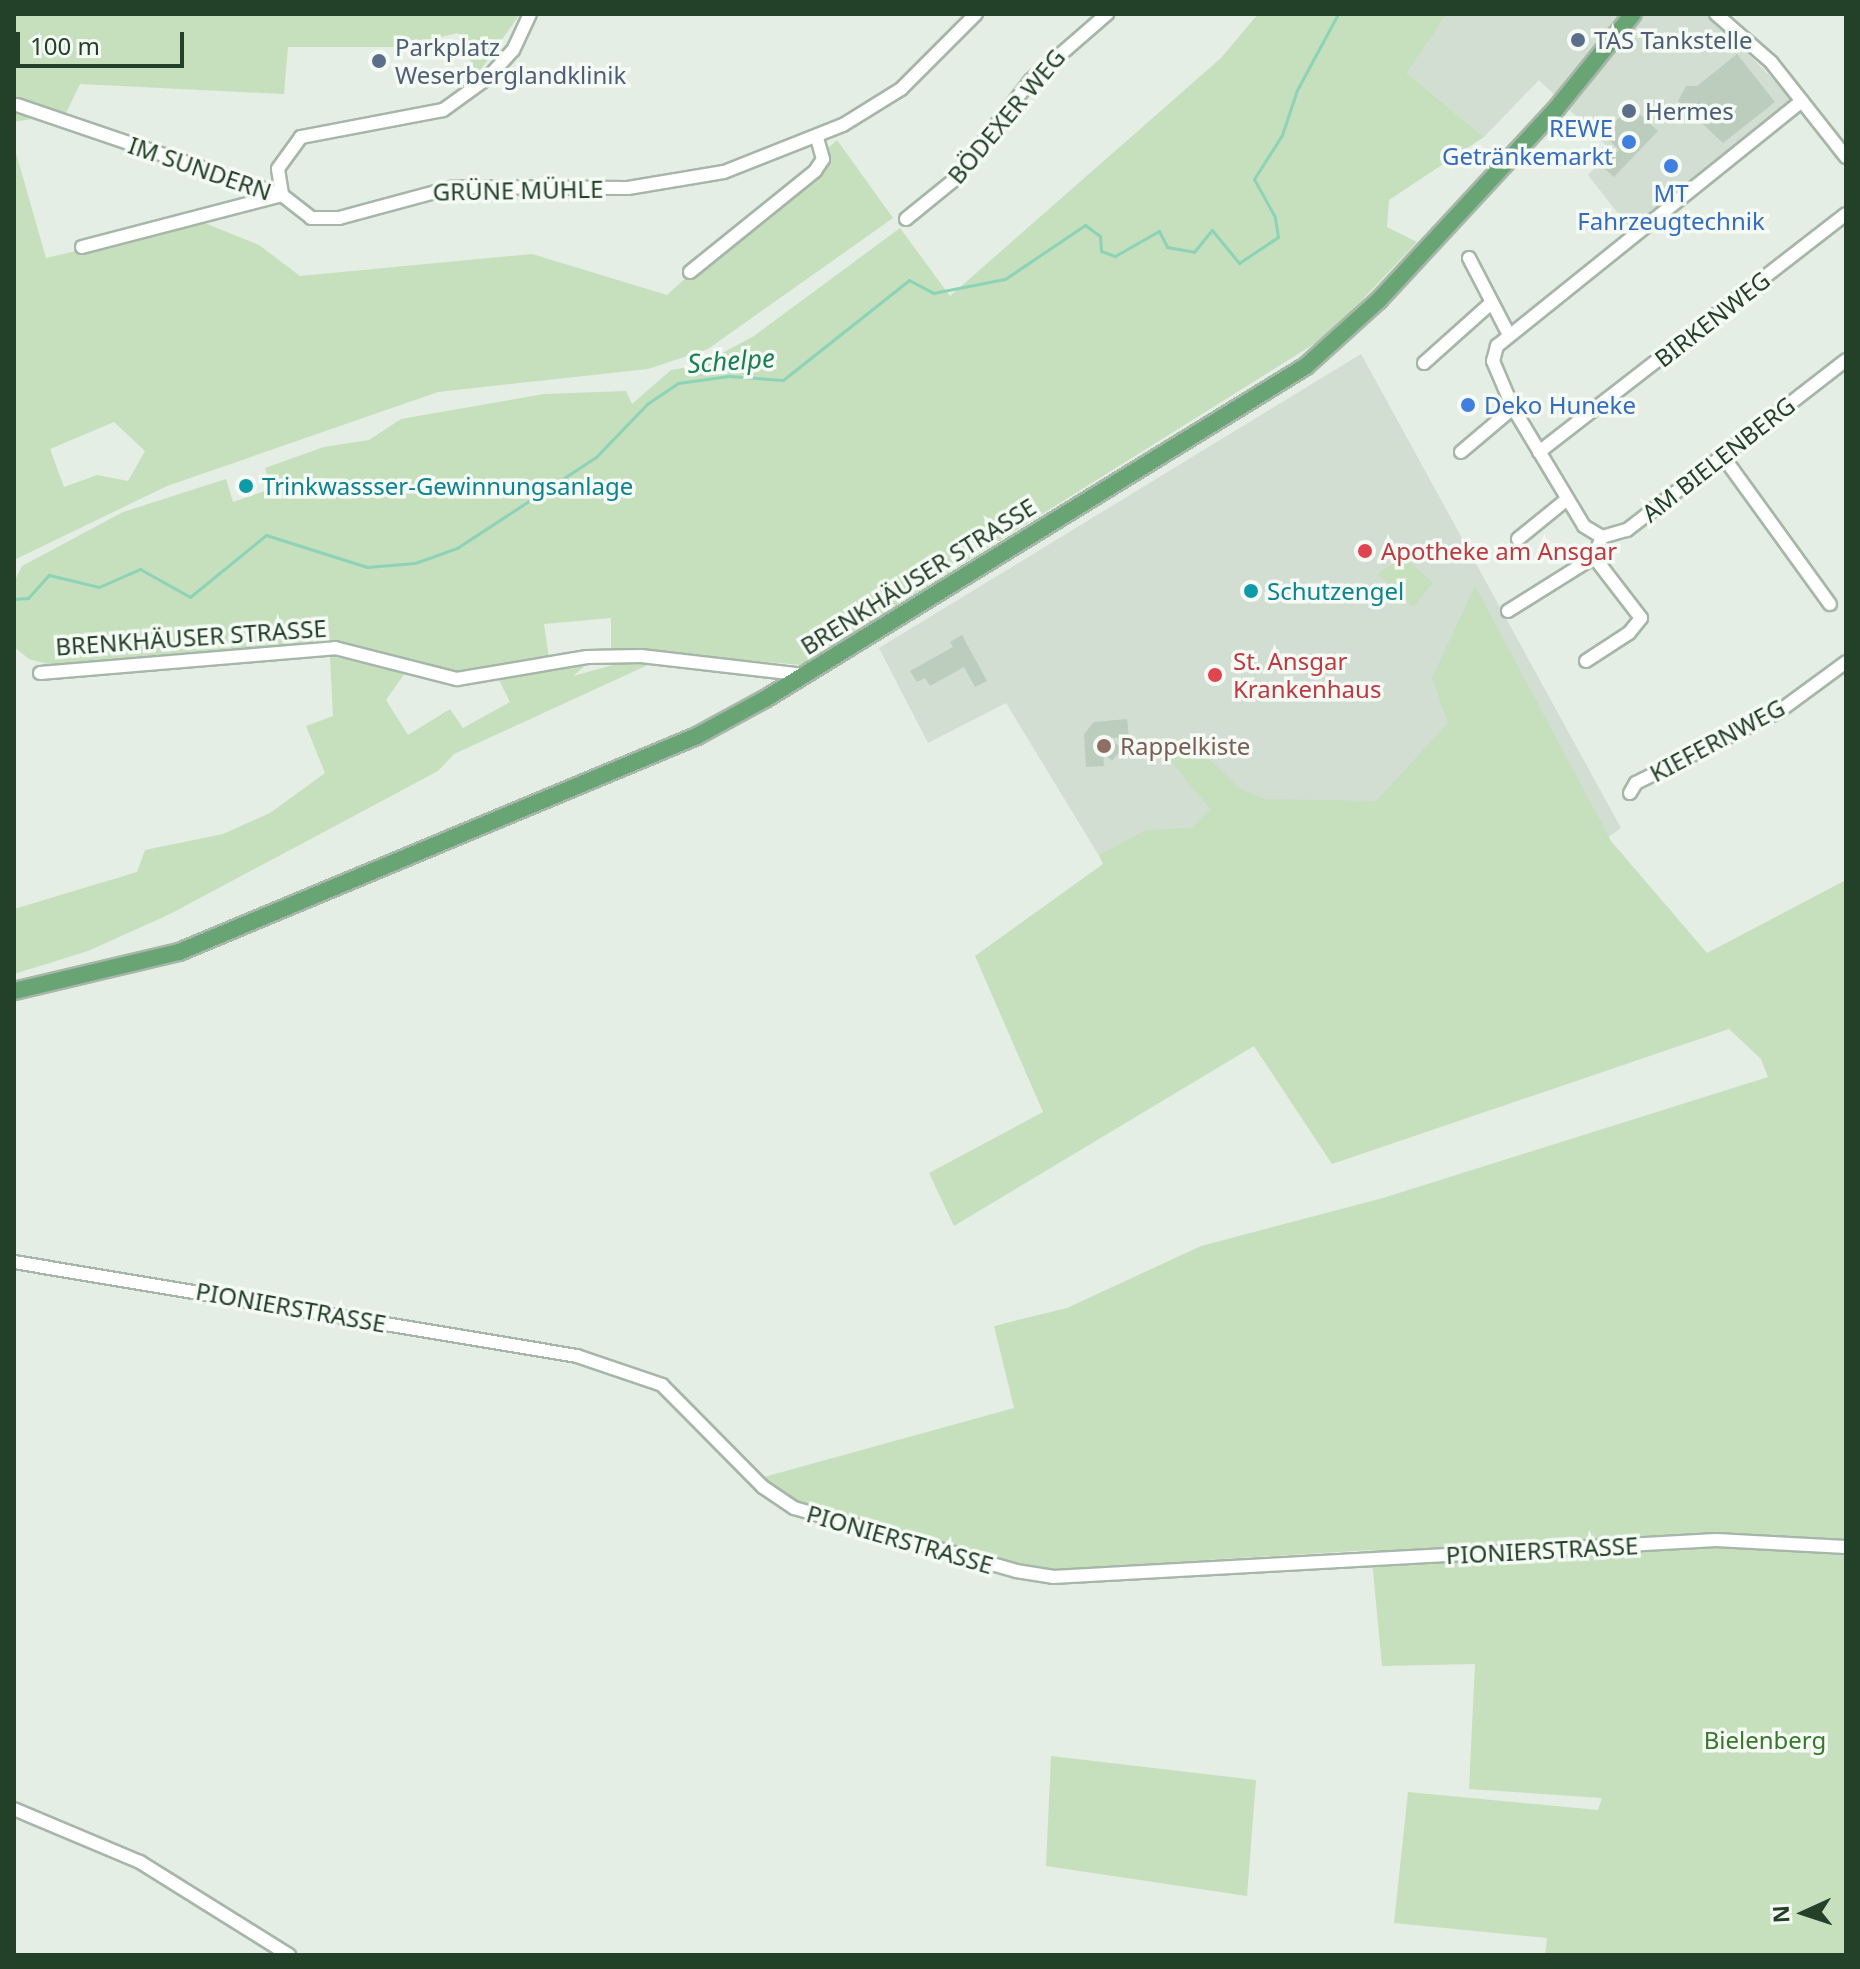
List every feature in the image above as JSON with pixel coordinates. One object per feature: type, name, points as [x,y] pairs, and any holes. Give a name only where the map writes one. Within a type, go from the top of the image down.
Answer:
[{"type":"main road","name":"BRENKHÄUSER STRASSE","points":[[804,675],[1306,366],[1379,300],[1556,109],[1633,14]]},
{"type":"main road","points":[[14,991],[179,952],[697,736],[804,675]]},
{"type":"street","points":[[282,195],[278,169],[301,137],[443,110],[489,77],[513,50],[530,14]]},
{"type":"street","name":"GRÜNE MÜHLE","points":[[282,195],[311,218],[339,218],[454,187],[648,187],[724,172],[817,138],[901,89],[976,14]]},
{"type":"street","name":"BÖDEXER WEG","points":[[906,219],[954,180],[1040,71],[1107,14]]},
{"type":"street","points":[[1716,14],[1771,62],[1846,157]]},
{"type":"street","points":[[1508,611],[1594,557],[1602,537],[1584,526],[1566,500],[1513,408],[1493,361],[1509,335],[1802,101]]},
{"type":"street","name":"IM SUNDERN","points":[[17,105],[282,195]]},
{"type":"street","points":[[690,272],[815,171],[823,159],[817,138]]},
{"type":"street","name":"IM SUNDERN","points":[[82,247],[282,195]]},
{"type":"street","name":"BIRKENWEG","points":[[1539,452],[1846,214]]},
{"type":"street","points":[[1469,258],[1509,335]]},
{"type":"street","points":[[1424,363],[1491,303]]},
{"type":"street","name":"AM BIELENBERG","points":[[1602,537],[1627,530],[1846,360]]},
{"type":"street","points":[[1461,452],[1513,408]]},
{"type":"street","points":[[1722,455],[1830,604]]},
{"type":"street","points":[[1518,539],[1566,500]]},
{"type":"street","points":[[1586,661],[1629,633],[1641,618],[1594,557]]},
{"type":"street","name":"BRENKHÄUSER STRASSE","points":[[40,673],[335,648],[457,679],[587,657],[641,656],[804,675]]},
{"type":"street","name":"KIEFERNWEG","points":[[1630,793],[1636,783],[1778,712],[1846,662]]},
{"type":"street","name":"PIONIERSTRASSE","points":[[14,1262],[577,1356],[662,1385],[763,1487],[794,1508],[1016,1571],[1053,1577],[1716,1540],[1846,1547]]},
{"type":"street","points":[[14,1809],[140,1862],[289,1955]]},
{"type":"shaded area","points":[[1447,14],[1708,14],[1793,99],[1630,229],[1588,175],[1611,150],[1539,80],[1484,137],[1407,73]]},
{"type":"shaded area","name":"St. Ansgar Krankenhaus","points":[[1361,354],[1621,828],[1532,892],[1104,864],[1006,703],[928,743],[879,648]]},
{"type":"green space","points":[[14,14],[520,14],[477,75],[458,33],[397,47],[288,47],[284,94],[80,84],[66,113],[14,122]]},
{"type":"green space","points":[[1258,14],[1447,14],[1407,73],[1484,137],[1389,200],[1387,227],[1417,242],[1330,334],[801,665],[611,648],[611,618],[544,624],[549,658],[458,673],[336,645],[59,667],[29,659],[14,647],[14,582],[22,566],[123,512],[226,479],[233,502],[271,489],[265,468],[324,447],[369,440],[401,419],[544,394],[626,391],[632,404],[671,370],[700,365],[754,336],[900,228],[950,296],[1221,58]]},
{"type":"green space","points":[[837,140],[893,218],[708,349],[648,369],[438,392],[167,486],[14,560],[14,146],[46,258],[202,222],[259,245],[300,276],[532,254],[667,295]],"holes":[[[114,422],[145,451],[128,481],[97,475],[64,487],[50,449]]]},
{"type":"green space","points":[[1404,556],[1433,583],[1413,607],[1377,574]]},
{"type":"green space","name":"Bielenberg","points":[[1475,586],[1611,841],[1707,953],[1846,880],[1846,1955],[1545,1955],[1547,1938],[1394,1923],[1408,1792],[1598,1810],[1602,1798],[1469,1789],[1475,1664],[1382,1666],[1371,1550],[1060,1569],[1006,1565],[791,1500],[764,1477],[1014,1408],[994,1326],[1067,1308],[1201,1246],[1383,1198],[1768,1077],[1761,1059],[1729,1029],[1332,1164],[1254,1046],[954,1226],[929,1173],[1043,1112],[975,956],[1103,864],[1099,855],[1146,830],[1191,828],[1210,809],[1162,750],[1190,740],[1239,788],[1265,799],[1376,801],[1448,723],[1432,678]]},
{"type":"green space","points":[[330,656],[405,673],[386,700],[408,735],[450,709],[463,728],[510,702],[499,680],[588,663],[573,676],[624,662],[650,664],[454,754],[438,771],[170,914],[88,951],[14,974],[14,909],[137,872],[145,850],[223,834],[270,813],[325,773],[306,726],[333,716]]},
{"type":"green space","points":[[1051,1756],[1256,1780],[1247,1896],[1046,1866]]},
{"type":"building","points":[[1737,54],[1775,102],[1723,143],[1678,101],[1686,86],[1697,86]]},
{"type":"building","name":"REWE Getränkemarkt","points":[[1631,106],[1658,131],[1614,177],[1603,167],[1619,150],[1603,134]]},
{"type":"building","points":[[962,635],[987,681],[975,687],[964,667],[930,686],[925,678],[917,682],[910,671],[953,647],[950,642]]},
{"type":"building","name":"Rappelkiste","points":[[1127,719],[1129,737],[1110,738],[1122,749],[1112,761],[1103,753],[1104,766],[1086,767],[1084,734],[1094,722]]},
{"type":"waterway","name":"Schelpe","points":[[14,599],[28,598],[49,575],[99,587],[140,569],[190,597],[266,535],[367,567],[415,563],[457,548],[596,457],[647,404],[678,383],[729,376],[783,380],[909,280],[933,293],[1005,279],[1085,225],[1100,236],[1101,251],[1115,256],[1159,231],[1167,247],[1194,252],[1212,230],[1239,263],[1278,237],[1275,217],[1254,179],[1282,135],[1297,90],[1338,14]]},
{"type":"place","name":"TAS Tankstelle","points":[[1578,40]]},
{"type":"place","name":"Parkplatz Weserberglandklinik","points":[[379,61]]},
{"type":"place","name":"Hermes","points":[[1629,111]]},
{"type":"place","name":"REWE Getränkemarkt","points":[[1629,142]]},
{"type":"place","name":"MT Fahrzeugtechnik","points":[[1671,166]]},
{"type":"place","name":"Deko Huneke","points":[[1468,405]]},
{"type":"place","name":"Trinkwassser-Gewinnungsanlage","points":[[246,486]]},
{"type":"place","name":"Apotheke am Ansgar","points":[[1365,551]]},
{"type":"place","name":"Schutzengel","points":[[1251,591]]},
{"type":"place","name":"St. Ansgar Krankenhaus","points":[[1215,675]]},
{"type":"place","name":"Rappelkiste","points":[[1104,746]]}]
